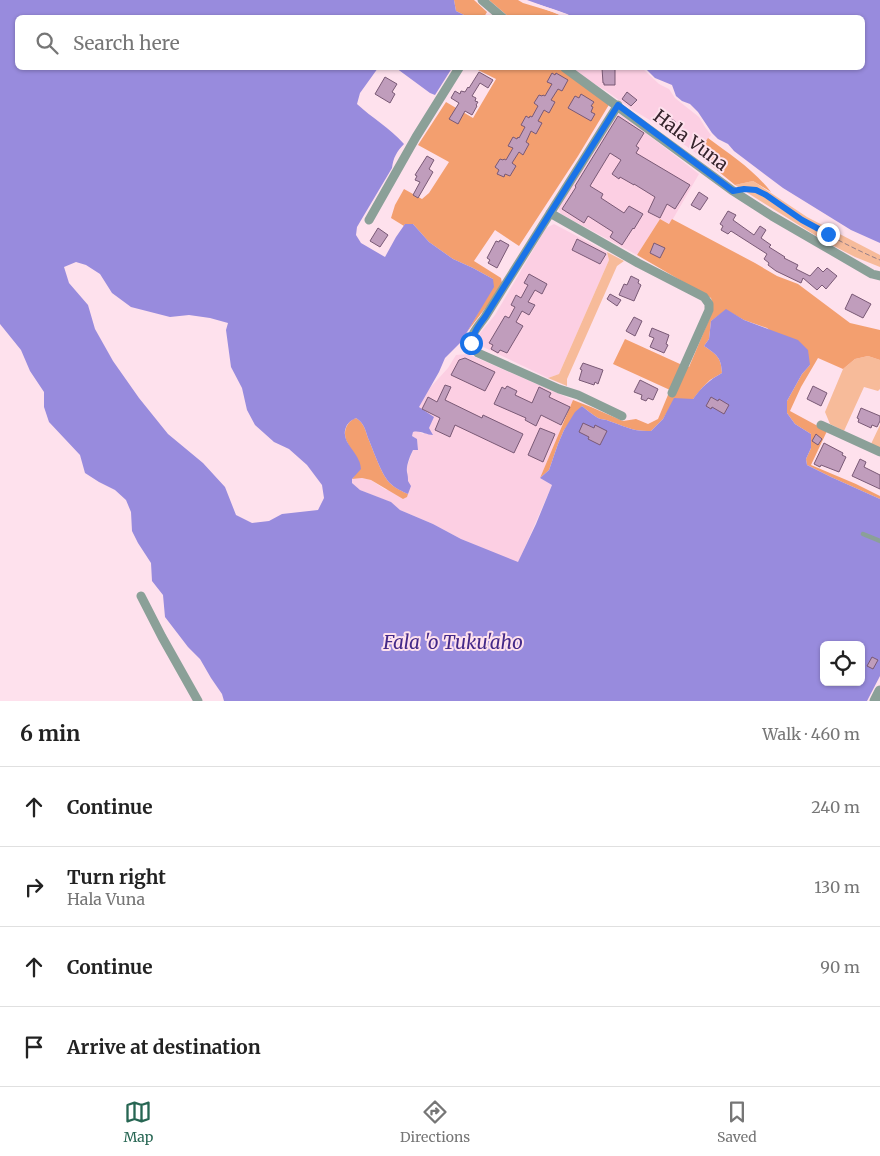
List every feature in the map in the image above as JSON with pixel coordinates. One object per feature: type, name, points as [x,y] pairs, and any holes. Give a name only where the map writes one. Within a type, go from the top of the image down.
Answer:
[{"type":"street","points":[[482,0],[496,15]]},
{"type":"street","points":[[369,220],[416,137],[458,70]]},
{"type":"street","name":"Hala Vuna","points":[[569,70],[733,191],[872,274],[880,276]]},
{"type":"street","points":[[618,105],[485,317],[476,328],[471,343],[478,353],[559,389],[578,395],[622,416]]},
{"type":"street","points":[[550,213],[704,297],[709,304],[709,310],[672,393]]},
{"type":"street","points":[[821,425],[880,452]]},
{"type":"street","points":[[141,596],[198,701]]},
{"type":"street","points":[[875,701],[880,691]]},
{"type":"lane","points":[[863,534],[880,541]]},
{"type":"path","points":[[733,191],[744,189],[756,190],[802,220],[880,260]]},
{"type":"shaded area","points":[[454,0],[474,0],[487,12],[485,15],[464,15],[456,11]]},
{"type":"shaded area","points":[[489,0],[518,0],[560,15],[507,15]]},
{"type":"shaded area","points":[[478,70],[564,70],[610,103],[519,246],[495,230],[474,261],[501,278],[502,283],[467,332],[487,297],[493,279],[453,259],[429,242],[413,224],[405,224],[404,226],[391,218],[395,205],[404,189],[422,199],[429,193],[449,162],[418,145],[446,102],[473,118],[496,79]]},
{"type":"shaded area","points":[[573,70],[644,70],[659,84],[669,89],[675,98],[699,117],[711,135],[697,154],[653,122]]},
{"type":"shaded area","points":[[619,114],[699,174],[670,224],[660,219],[637,255],[561,214],[558,207],[614,116]]},
{"type":"shaded area","points":[[708,138],[750,170],[771,192],[753,181],[735,185],[697,154]]},
{"type":"shaded area","points":[[753,181],[807,217],[880,255],[880,267],[826,242],[735,185]]},
{"type":"shaded area","points":[[660,219],[669,224],[672,219],[777,276],[798,284],[850,323],[880,330],[880,360],[868,356],[855,359],[843,369],[818,358],[790,411],[827,431],[811,465],[856,484],[880,496],[880,499],[807,465],[806,459],[811,448],[811,434],[795,424],[787,413],[787,401],[802,374],[810,365],[767,328],[744,320],[726,310],[711,321],[709,339],[704,346],[718,357],[722,373],[710,380],[693,399],[666,414],[651,431],[634,430],[608,420],[599,419],[582,406],[564,430],[549,470],[540,478],[573,400],[623,421],[636,419],[648,424],[658,419],[670,390],[613,364],[625,339],[689,367],[713,306],[711,298],[637,255]]},
{"type":"shaded area","points":[[554,224],[607,252],[609,260],[559,374],[548,378],[479,345],[476,338],[495,315],[546,228]]},
{"type":"shaded area","points":[[607,252],[624,261],[617,266],[567,379],[567,386],[548,378],[559,374],[609,260]]},
{"type":"shaded area","points":[[468,354],[573,400],[540,478],[552,485],[518,563],[400,510],[390,502],[360,490],[352,483],[352,479],[362,478],[371,480],[386,490],[408,481],[407,467],[413,450],[418,450],[417,439],[412,436],[413,432],[418,431],[423,434],[429,428],[419,407],[428,390],[448,368],[456,355]]},
{"type":"shaded area","points":[[868,356],[880,360],[880,389],[878,391],[864,387],[844,431],[830,424],[825,412],[843,369],[855,359]]},
{"type":"shaded area","points":[[356,418],[364,426],[384,475],[393,486],[408,494],[407,497],[403,499],[371,480],[362,478],[352,479],[355,475],[351,451],[345,433],[348,424]]},
{"type":"shaded area","points":[[880,425],[880,449],[871,444]]},
{"type":"water","name":"Fala 'o Tuku'aho","points":[[0,0],[454,0],[456,11],[464,15],[15,15],[15,70],[377,70],[360,93],[357,104],[404,144],[399,149],[392,168],[357,227],[356,235],[361,243],[385,257],[405,224],[413,224],[429,242],[453,259],[493,279],[494,287],[463,340],[445,358],[419,407],[434,417],[429,428],[433,435],[413,432],[412,436],[417,439],[418,450],[413,450],[408,464],[408,481],[411,486],[408,494],[395,487],[384,475],[364,426],[356,418],[347,425],[345,430],[346,440],[357,457],[361,468],[352,479],[352,483],[360,490],[391,502],[400,510],[433,524],[461,539],[518,562],[552,485],[540,478],[549,470],[564,430],[575,412],[582,406],[599,419],[608,420],[634,430],[651,431],[663,419],[674,398],[693,399],[706,384],[722,373],[718,357],[704,346],[709,339],[711,321],[726,309],[744,320],[798,340],[808,350],[810,365],[802,374],[787,401],[787,413],[795,424],[811,434],[811,448],[806,459],[807,465],[880,499],[880,676],[867,701],[224,701],[222,694],[200,659],[188,647],[165,617],[163,595],[152,581],[151,563],[132,531],[131,512],[126,500],[115,490],[85,473],[80,455],[49,422],[44,407],[44,392],[30,371],[21,350],[0,324]],"holes":[[[76,262],[86,265],[100,274],[112,293],[131,307],[170,317],[189,315],[228,323],[226,330],[231,367],[242,388],[247,410],[255,425],[274,442],[289,449],[307,465],[322,485],[324,498],[318,510],[282,514],[269,521],[252,523],[236,515],[225,487],[203,463],[168,434],[113,361],[95,329],[88,305],[69,283],[64,267]]]},
{"type":"water","points":[[527,0],[880,0],[880,243],[851,230],[783,188],[734,151],[728,144],[718,139],[698,112],[690,104],[676,96],[672,85],[655,78],[647,70],[865,70],[865,15],[566,14]]},
{"type":"water","points":[[399,70],[451,70],[435,95]]},
{"type":"pier","points":[[524,0],[569,15],[560,15]]},
{"type":"building","points":[[602,70],[615,70],[615,85],[604,85]]},
{"type":"building","points":[[479,72],[493,80],[488,88],[480,83],[472,96],[478,102],[477,106],[472,115],[465,111],[458,124],[449,119],[459,103],[451,98],[455,91],[460,94],[461,91],[465,92]]},
{"type":"building","points":[[552,73],[555,75],[556,73],[568,80],[562,91],[558,89],[551,100],[555,102],[549,113],[544,110],[538,121],[542,123],[536,134],[531,131],[526,142],[529,144],[523,155],[519,152],[512,163],[516,166],[510,176],[505,174],[504,177],[497,174],[499,170],[495,167],[500,159],[506,160],[513,148],[508,146],[513,137],[519,138],[525,127],[521,125],[526,116],[532,117],[538,106],[534,103],[539,95],[545,96],[552,84],[547,82]]},
{"type":"building","points":[[385,77],[397,84],[392,92],[395,94],[390,103],[375,94]]},
{"type":"building","points":[[627,92],[637,100],[631,106],[622,99]]},
{"type":"building","points":[[581,94],[594,102],[591,106],[593,107],[591,112],[595,114],[591,121],[568,108],[575,96],[579,98]]},
{"type":"building","points":[[666,115],[676,122],[669,131],[660,124]]},
{"type":"building","points":[[618,116],[644,133],[636,146],[639,148],[636,153],[690,185],[675,209],[667,204],[660,218],[648,212],[655,197],[634,184],[620,177],[619,179],[612,174],[621,160],[610,153],[590,186],[603,194],[601,198],[624,213],[629,206],[643,214],[622,245],[610,237],[613,232],[588,216],[584,223],[562,209]]},
{"type":"building","points":[[427,156],[434,160],[429,169],[433,172],[418,198],[413,195],[420,182],[415,180],[417,176],[415,175]]},
{"type":"building","points":[[699,192],[708,198],[700,210],[691,205]]},
{"type":"building","points":[[728,211],[736,215],[733,220],[754,235],[760,226],[766,230],[761,238],[771,245],[769,247],[784,258],[798,265],[796,269],[810,276],[818,267],[823,272],[827,268],[837,276],[826,289],[822,285],[817,290],[803,278],[801,283],[776,271],[764,259],[767,254],[731,231],[728,234],[721,230],[723,226],[720,224]]},
{"type":"building","points":[[378,228],[388,235],[380,247],[370,241]]},
{"type":"building","points":[[577,239],[606,254],[600,264],[572,250]]},
{"type":"building","points":[[500,240],[509,245],[497,268],[488,263],[490,260],[487,258],[496,241],[499,242]]},
{"type":"building","points":[[654,243],[665,248],[660,258],[650,253]]},
{"type":"building","points":[[529,274],[547,284],[542,294],[535,290],[528,302],[535,305],[529,315],[522,311],[516,322],[523,326],[507,353],[500,350],[498,353],[491,349],[493,345],[489,343],[505,316],[509,318],[515,307],[511,305],[516,295],[521,298],[528,285],[524,283]]},
{"type":"building","points":[[631,276],[639,280],[638,283],[641,285],[634,301],[619,295],[624,284],[627,285]]},
{"type":"building","points":[[610,294],[621,300],[617,306],[607,299]]},
{"type":"building","points":[[852,294],[871,304],[863,318],[845,309]]},
{"type":"building","points":[[634,317],[642,321],[635,336],[626,331]]},
{"type":"building","points":[[652,328],[669,335],[666,344],[668,345],[664,353],[650,347],[654,338],[649,336]]},
{"type":"building","points":[[465,358],[495,372],[485,391],[451,375],[459,360]]},
{"type":"building","points":[[583,363],[603,370],[598,384],[595,382],[594,385],[579,380],[582,370],[580,369]]},
{"type":"building","points":[[640,380],[658,389],[653,400],[648,398],[646,401],[641,399],[642,395],[634,392]]},
{"type":"building","points":[[445,385],[451,387],[445,400],[482,418],[483,415],[523,434],[514,453],[455,425],[450,437],[435,430],[440,418],[422,409],[428,397],[437,402]]},
{"type":"building","points":[[507,386],[517,391],[515,395],[532,403],[539,387],[551,393],[549,397],[570,407],[561,425],[541,415],[536,426],[525,420],[526,418],[494,404],[502,387],[505,389]]},
{"type":"building","points":[[813,386],[827,393],[821,406],[807,399]]},
{"type":"building","points":[[711,397],[729,405],[724,414],[712,407],[711,409],[706,406]]},
{"type":"building","points":[[861,408],[880,416],[877,427],[872,425],[871,428],[858,422],[859,419],[857,418]]},
{"type":"building","points":[[583,423],[594,428],[595,425],[607,431],[600,445],[579,432]]},
{"type":"building","points":[[540,428],[555,434],[543,462],[528,455]]},
{"type":"building","points":[[816,434],[822,439],[818,445],[812,441]]},
{"type":"building","points":[[824,443],[843,453],[842,455],[846,457],[839,472],[814,464]]},
{"type":"building","points":[[860,459],[866,462],[864,467],[880,475],[880,489],[852,476]]},
{"type":"building","points":[[872,657],[878,660],[873,669],[867,666]]},
{"type":"route","points":[[471,343],[476,328],[485,317],[618,105],[733,191],[744,189],[756,190],[802,220],[828,234]]}]
